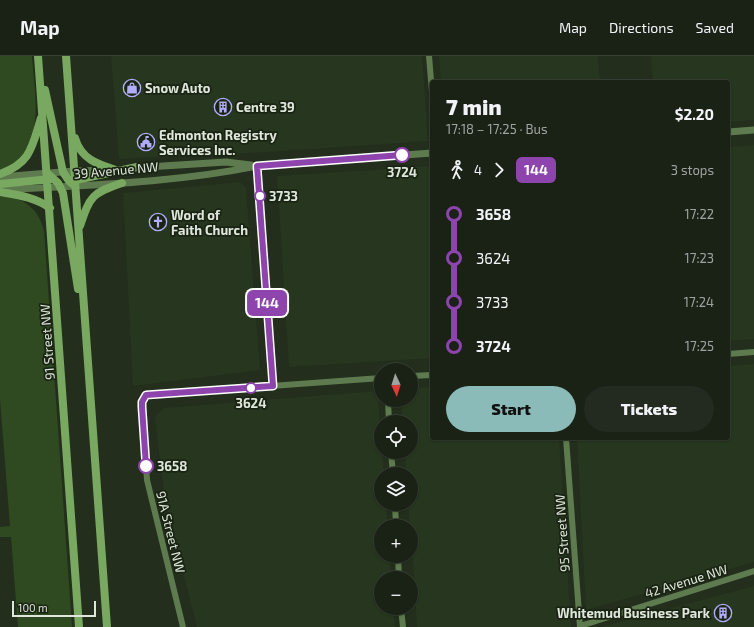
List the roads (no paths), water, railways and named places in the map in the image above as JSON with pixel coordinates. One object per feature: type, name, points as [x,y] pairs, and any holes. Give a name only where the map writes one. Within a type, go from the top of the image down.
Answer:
[{"type":"main road","name":"91 Street NW","points":[[39,56],[42,112],[52,181],[50,208],[79,627]]},
{"type":"main road","points":[[39,56],[45,92],[70,179],[79,230],[107,627]]},
{"type":"main road","points":[[66,56],[74,171],[70,179]]},
{"type":"main road","points":[[0,176],[16,167],[27,156],[34,142],[42,112]]},
{"type":"main road","points":[[71,127],[76,142],[84,155],[94,162],[116,170]]},
{"type":"main road","points":[[0,184],[70,179],[138,168]]},
{"type":"main road","points":[[52,181],[64,200],[86,341]]},
{"type":"main road","points":[[79,230],[87,206],[93,197],[105,189],[122,183]]},
{"type":"main road","points":[[0,191],[38,200],[50,208]]},
{"type":"street","points":[[429,56],[431,80]]},
{"type":"street","points":[[730,132],[754,130]]},
{"type":"street","name":"39 Avenue NW","points":[[52,181],[70,179],[122,183],[230,171],[257,166],[430,153]]},
{"type":"street","name":"39 Avenue NW","points":[[74,171],[116,170],[226,162],[257,166]]},
{"type":"street","points":[[257,166],[273,386],[374,379]]},
{"type":"street","points":[[0,176],[52,181]]},
{"type":"street","points":[[0,191],[52,181]]},
{"type":"street","points":[[730,354],[754,352]]},
{"type":"street","points":[[418,376],[430,375]]},
{"type":"street","name":"91A Street NW","points":[[183,627],[147,480],[142,402],[146,395],[273,386]]},
{"type":"street","name":"95 Street NW","points":[[566,440],[580,626]]},
{"type":"street","name":"42 Avenue NW","points":[[580,626],[754,571]]},
{"type":"street","points":[[402,615],[403,627]]},
{"type":"place","name":"Snow Auto","points":[[132,88]]},
{"type":"place","name":"Centre 39","points":[[223,107]]},
{"type":"place","name":"Edmonton Registry Services Inc.","points":[[146,142]]},
{"type":"place","name":"3724","points":[[402,155]]},
{"type":"place","name":"3733","points":[[260,196]]},
{"type":"place","name":"Word of Faith Church","points":[[158,222]]},
{"type":"place","name":"3624","points":[[251,388]]},
{"type":"place","name":"3658","points":[[146,466]]},
{"type":"place","name":"Whitemud Business Park","points":[[723,613]]}]
